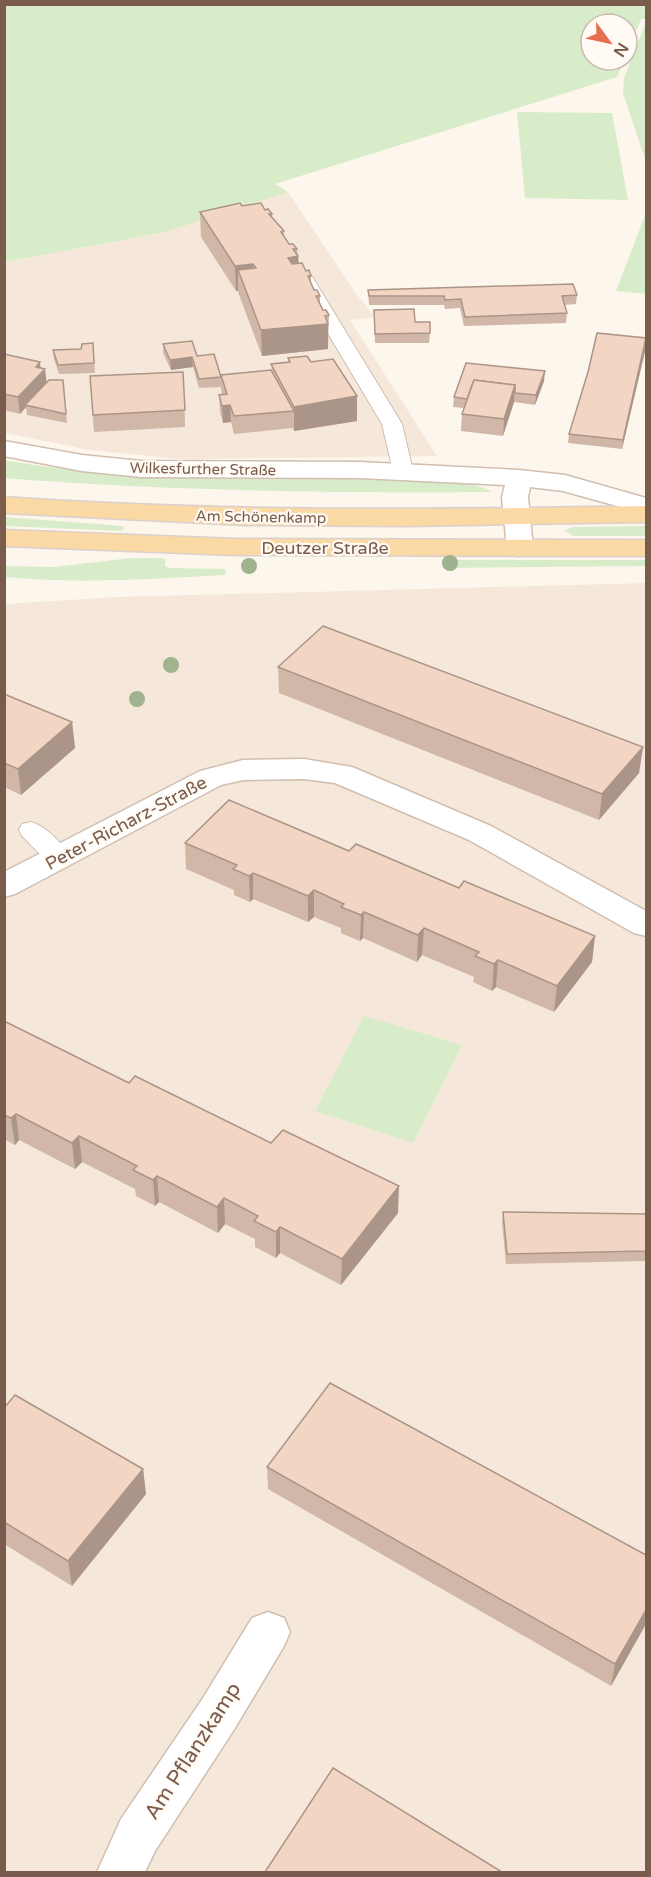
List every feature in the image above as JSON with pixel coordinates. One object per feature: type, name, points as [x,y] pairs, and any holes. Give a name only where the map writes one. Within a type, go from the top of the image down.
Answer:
[{"type":"main road","name":"Am Schönenkamp","points":[[4,505],[166,515],[298,518],[517,516]]},
{"type":"main road","points":[[517,516],[646,514]]},
{"type":"main road","name":"Deutzer Straße","points":[[4,538],[235,547],[646,548]]},
{"type":"street","name":"Wilkesfurther Straße","points":[[4,448],[82,464],[141,469],[403,471],[519,478],[565,483],[646,506]]},
{"type":"street","points":[[519,478],[515,497],[520,548]]},
{"type":"street","name":"Peter-Richarz-Straße","points":[[4,886],[212,778],[243,770],[303,769],[341,774],[480,832],[646,925]]},
{"type":"street","name":"Am Pflanzkamp","points":[[121,1872],[138,1835],[219,1713],[268,1632]]},
{"type":"lane","points":[[297,266],[392,424],[403,471]]},
{"type":"lane","points":[[31,830],[60,858]]},
{"type":"shaded area","points":[[288,192],[357,295],[375,317],[350,320],[437,456],[181,459],[89,450],[5,433],[5,262],[166,232]]},
{"type":"shaded area","points":[[646,583],[646,1872],[5,1872],[5,604],[118,597]]},
{"type":"green space","points":[[5,5],[646,5],[646,19],[641,19],[639,24],[639,12],[579,12],[579,72],[619,72],[617,77],[275,184],[288,192],[166,232],[5,262]]},
{"type":"green space","points":[[646,22],[646,162],[623,93],[626,72],[639,72],[639,40]]},
{"type":"green space","points":[[517,112],[612,113],[628,200],[525,198]]},
{"type":"green space","points":[[646,213],[646,294],[616,291]]},
{"type":"green space","points":[[4,460],[60,469],[146,476],[363,478],[451,482],[472,485],[492,492],[248,490],[127,486],[5,478]]},
{"type":"green space","points":[[4,517],[123,526],[124,529],[121,531],[5,526]]},
{"type":"green space","points":[[646,526],[646,536],[573,536],[564,530],[574,527]]},
{"type":"green space","points":[[131,558],[162,558],[165,560],[165,566],[169,568],[226,569],[225,575],[142,579],[60,580],[5,577],[5,566],[54,567]]},
{"type":"green space","points":[[442,560],[646,560],[646,566],[443,568]]},
{"type":"green space","points":[[364,1016],[462,1045],[413,1143],[315,1111]]},
{"type":"building","points":[[240,203],[242,206],[261,203],[265,210],[268,209],[272,214],[269,214],[284,231],[281,232],[289,244],[293,244],[297,249],[293,249],[298,256],[288,258],[292,264],[302,263],[306,271],[309,270],[311,276],[308,276],[314,290],[317,290],[320,296],[316,296],[323,310],[326,310],[329,315],[325,316],[328,324],[261,330],[238,270],[256,268],[253,264],[235,266],[200,212]]},
{"type":"building","points":[[573,284],[577,295],[562,296],[567,313],[465,317],[461,299],[445,300],[444,296],[369,296],[368,290]]},
{"type":"building","points":[[414,309],[415,322],[430,322],[430,333],[375,334],[374,310]]},
{"type":"building","points":[[597,333],[646,338],[623,440],[569,434]]},
{"type":"building","points":[[192,341],[197,356],[214,354],[221,377],[199,379],[192,357],[170,360],[163,344]]},
{"type":"building","points":[[93,343],[94,363],[58,365],[53,350],[81,349],[82,344]]},
{"type":"building","points":[[4,354],[40,362],[36,367],[45,369],[18,397],[4,394]]},
{"type":"building","points":[[307,356],[311,362],[333,359],[357,396],[294,407],[271,364],[290,362],[288,358]]},
{"type":"building","points":[[466,363],[545,371],[536,395],[515,393],[515,385],[474,380],[467,399],[454,397]]},
{"type":"building","points":[[271,370],[294,411],[234,416],[230,405],[222,406],[219,395],[227,394],[221,375]]},
{"type":"building","points":[[183,372],[185,410],[93,415],[90,376]]},
{"type":"building","points":[[49,380],[63,380],[66,414],[25,405]]},
{"type":"building","points":[[474,380],[515,385],[504,419],[462,414]]},
{"type":"building","points":[[323,626],[643,747],[602,794],[278,667]]},
{"type":"building","points":[[4,694],[72,722],[18,769],[4,763]]},
{"type":"building","points":[[229,800],[349,851],[356,844],[459,888],[464,881],[595,936],[557,986],[498,960],[494,964],[475,956],[479,952],[424,928],[418,935],[364,912],[361,915],[341,907],[344,904],[314,890],[308,896],[253,873],[249,876],[233,869],[237,865],[185,843]]},
{"type":"building","points":[[4,1021],[129,1083],[135,1076],[271,1143],[283,1130],[399,1186],[342,1259],[280,1227],[276,1232],[254,1221],[258,1216],[224,1198],[217,1207],[157,1176],[153,1180],[133,1170],[137,1166],[79,1136],[72,1143],[16,1114],[11,1118],[4,1115]]},
{"type":"building","points":[[503,1212],[646,1214],[646,1251],[507,1254]]},
{"type":"building","points":[[330,1383],[646,1555],[646,1610],[615,1664],[267,1467]]},
{"type":"building","points":[[15,1395],[143,1469],[68,1561],[4,1522],[4,1408]]},
{"type":"building","points":[[333,1768],[502,1872],[265,1872]]}]
